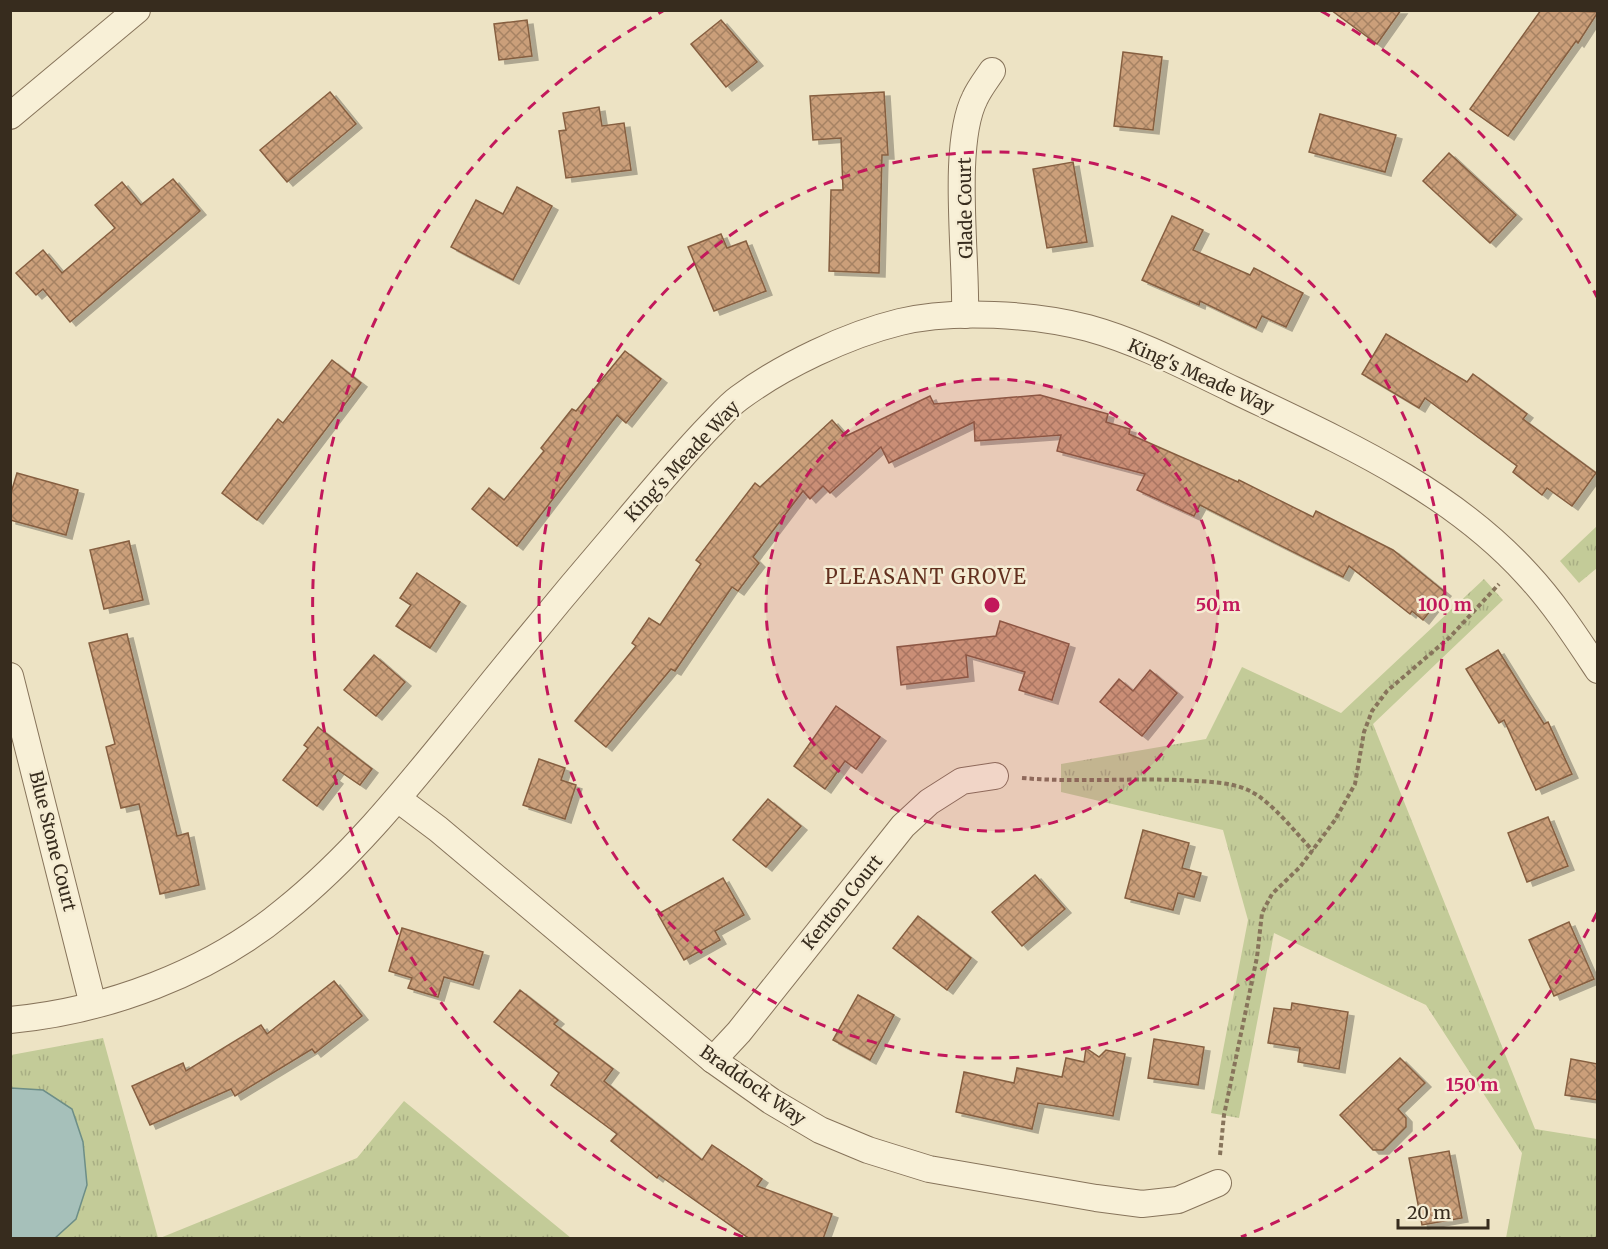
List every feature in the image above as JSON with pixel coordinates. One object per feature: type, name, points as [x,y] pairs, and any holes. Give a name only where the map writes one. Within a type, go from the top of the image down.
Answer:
[{"type":"street","points":[[10,116],[136,10]]},
{"type":"street","name":"Glade Court","points":[[965,315],[966,273],[962,174],[966,134],[974,100],[992,71]]},
{"type":"street","name":"King's Meade Way","points":[[10,1020],[93,1005],[142,991],[225,951],[281,915],[366,837],[549,613],[683,454],[736,400],[789,367],[842,343],[902,321],[965,315],[1026,317],[1087,328],[1151,350],[1382,461],[1468,520],[1517,563],[1567,623],[1598,670]]},
{"type":"street","name":"Blue Stone Court","points":[[10,676],[93,1005]]},
{"type":"street","name":"Kenton Court","points":[[713,1060],[739,1032],[903,826],[929,802],[962,782],[995,776]]},
{"type":"street","name":"Braddock Way","points":[[398,799],[438,828],[713,1060],[771,1101],[820,1130],[868,1150],[929,1169],[1096,1198],[1142,1204],[1178,1200],[1218,1183]]},
{"type":"path","points":[[1218,1183],[1224,1115],[1257,957],[1262,914],[1272,894],[1313,851],[1335,820],[1355,784],[1364,732],[1377,704],[1387,691],[1477,610],[1517,563]]},
{"type":"path","points":[[995,776],[1062,781],[1168,779],[1233,785],[1251,791],[1313,851]]},
{"type":"green space","points":[[1597,526],[1597,568],[1579,583],[1560,561]]},
{"type":"green space","points":[[1484,579],[1503,600],[1373,724],[1535,1129],[1597,1139],[1597,1238],[1506,1238],[1522,1153],[1426,1005],[1274,933],[1239,1118],[1211,1113],[1248,920],[1223,830],[1061,792],[1061,764],[1206,739],[1242,667],[1341,713]]},
{"type":"green space","points":[[103,1038],[158,1238],[11,1238],[11,1055]]},
{"type":"green space","points":[[404,1101],[571,1238],[160,1238],[357,1158]]},
{"type":"water","points":[[11,1088],[43,1090],[72,1109],[83,1142],[87,1185],[76,1219],[55,1238],[11,1238]]},
{"type":"building","points":[[1331,10],[1401,10],[1377,44]]},
{"type":"building","points":[[1541,10],[1598,12],[1578,43],[1576,41],[1508,136],[1470,109]]},
{"type":"building","points":[[527,20],[532,56],[499,60],[494,24]]},
{"type":"building","points":[[721,20],[757,62],[726,87],[691,44]]},
{"type":"building","points":[[1123,52],[1162,57],[1153,130],[1114,126]]},
{"type":"building","points":[[330,92],[356,124],[287,182],[260,150]]},
{"type":"building","points":[[884,92],[888,155],[882,155],[879,273],[829,271],[831,190],[843,190],[841,138],[813,140],[810,96]]},
{"type":"building","points":[[599,107],[602,126],[624,123],[631,170],[566,178],[559,131],[566,130],[563,113]]},
{"type":"building","points":[[1320,114],[1396,135],[1385,172],[1309,152]]},
{"type":"building","points":[[1449,153],[1516,215],[1490,243],[1423,181]]},
{"type":"building","points":[[1073,162],[1087,242],[1047,248],[1033,169]]},
{"type":"building","points":[[173,179],[200,211],[70,322],[43,289],[36,295],[16,273],[43,250],[62,273],[115,228],[95,205],[122,182],[141,205]]},
{"type":"building","points":[[517,187],[552,206],[513,280],[451,247],[476,200],[503,214]]},
{"type":"building","points":[[1172,216],[1203,230],[1193,250],[1250,275],[1254,268],[1303,293],[1286,327],[1262,316],[1256,328],[1200,301],[1199,305],[1142,280]]},
{"type":"building","points":[[721,234],[727,248],[746,241],[766,291],[714,311],[688,247]]},
{"type":"building","points":[[1386,334],[1467,382],[1473,374],[1527,414],[1523,419],[1596,473],[1572,506],[1547,488],[1542,495],[1513,472],[1517,466],[1425,398],[1419,408],[1362,374]]},
{"type":"building","points":[[625,351],[661,379],[626,423],[617,415],[517,546],[472,509],[489,488],[504,500],[544,451],[541,448],[572,409],[576,411]]},
{"type":"building","points":[[332,360],[361,383],[257,520],[222,493],[278,419],[283,423]]},
{"type":"building","points":[[1040,395],[1108,414],[1106,422],[1130,429],[1129,434],[1238,482],[1239,480],[1313,517],[1316,511],[1393,550],[1445,592],[1423,620],[1412,611],[1410,614],[1349,566],[1343,577],[1200,505],[1194,516],[1137,490],[1145,474],[1057,451],[1061,435],[975,441],[974,422],[889,463],[881,447],[830,493],[823,486],[810,499],[803,491],[753,557],[759,563],[738,591],[732,587],[675,671],[671,669],[606,747],[575,721],[636,646],[632,643],[649,618],[660,625],[701,564],[696,560],[755,483],[760,487],[832,420],[846,436],[930,396],[934,404]]},
{"type":"building","points":[[17,473],[78,490],[66,535],[10,520],[10,496]]},
{"type":"building","points":[[129,541],[143,600],[104,609],[90,550]]},
{"type":"building","points":[[417,573],[460,602],[430,648],[396,626],[411,605],[400,598]]},
{"type":"building","points":[[1000,621],[1069,644],[1052,700],[1019,690],[1025,672],[966,655],[968,677],[901,685],[897,647],[996,636]]},
{"type":"building","points":[[127,634],[177,836],[188,833],[199,885],[160,894],[139,804],[121,808],[106,747],[115,744],[89,643]]},
{"type":"building","points":[[1498,650],[1544,724],[1548,722],[1572,774],[1536,790],[1504,720],[1499,723],[1466,669]]},
{"type":"building","points":[[374,655],[405,682],[376,716],[344,690]]},
{"type":"building","points":[[1150,670],[1177,693],[1142,736],[1100,702],[1119,679],[1133,691]]},
{"type":"building","points":[[836,706],[880,737],[856,769],[845,761],[825,789],[794,766]]},
{"type":"building","points":[[318,727],[372,769],[360,785],[338,770],[333,777],[337,780],[317,806],[283,780],[308,748],[304,745]]},
{"type":"building","points":[[539,759],[565,768],[561,780],[576,785],[565,819],[523,805]]},
{"type":"building","points":[[768,799],[801,826],[766,867],[733,840]]},
{"type":"building","points":[[1548,817],[1568,866],[1527,882],[1508,833]]},
{"type":"building","points":[[1143,830],[1189,843],[1182,868],[1201,873],[1194,897],[1178,893],[1173,910],[1125,898]]},
{"type":"building","points":[[1035,875],[1065,909],[1022,946],[992,912]]},
{"type":"building","points":[[723,878],[744,915],[715,931],[720,940],[684,960],[658,914]]},
{"type":"building","points":[[918,916],[971,958],[947,990],[893,948]]},
{"type":"building","points":[[1569,922],[1594,979],[1554,996],[1529,940]]},
{"type":"building","points":[[402,928],[483,952],[473,985],[444,977],[438,997],[408,988],[412,978],[389,971]]},
{"type":"building","points":[[334,981],[362,1016],[315,1053],[312,1049],[235,1096],[231,1089],[150,1125],[132,1086],[183,1063],[186,1071],[261,1025],[267,1034]]},
{"type":"building","points":[[520,990],[558,1020],[554,1024],[613,1069],[604,1081],[702,1160],[712,1145],[762,1179],[757,1186],[832,1214],[823,1239],[750,1239],[659,1175],[657,1178],[611,1141],[617,1134],[551,1085],[559,1073],[494,1022]]},
{"type":"building","points":[[858,995],[894,1015],[870,1060],[833,1040]]},
{"type":"building","points":[[1292,1003],[1348,1012],[1339,1069],[1298,1062],[1300,1048],[1268,1043],[1274,1008],[1291,1010]]},
{"type":"building","points":[[1154,1039],[1204,1047],[1198,1085],[1148,1078]]},
{"type":"building","points":[[1086,1048],[1099,1057],[1106,1050],[1125,1054],[1113,1116],[1038,1103],[1032,1129],[956,1112],[964,1072],[1014,1083],[1017,1068],[1062,1077],[1066,1058],[1084,1062]]},
{"type":"building","points":[[1400,1058],[1425,1083],[1398,1109],[1406,1118],[1406,1127],[1383,1150],[1373,1150],[1340,1115]]},
{"type":"building","points":[[1571,1059],[1598,1064],[1598,1100],[1565,1095]]},
{"type":"building","points":[[1449,1151],[1462,1218],[1422,1225],[1409,1158]]},
{"type":"district","name":"PLEASANT GROVE","points":[[926,576]]}]
